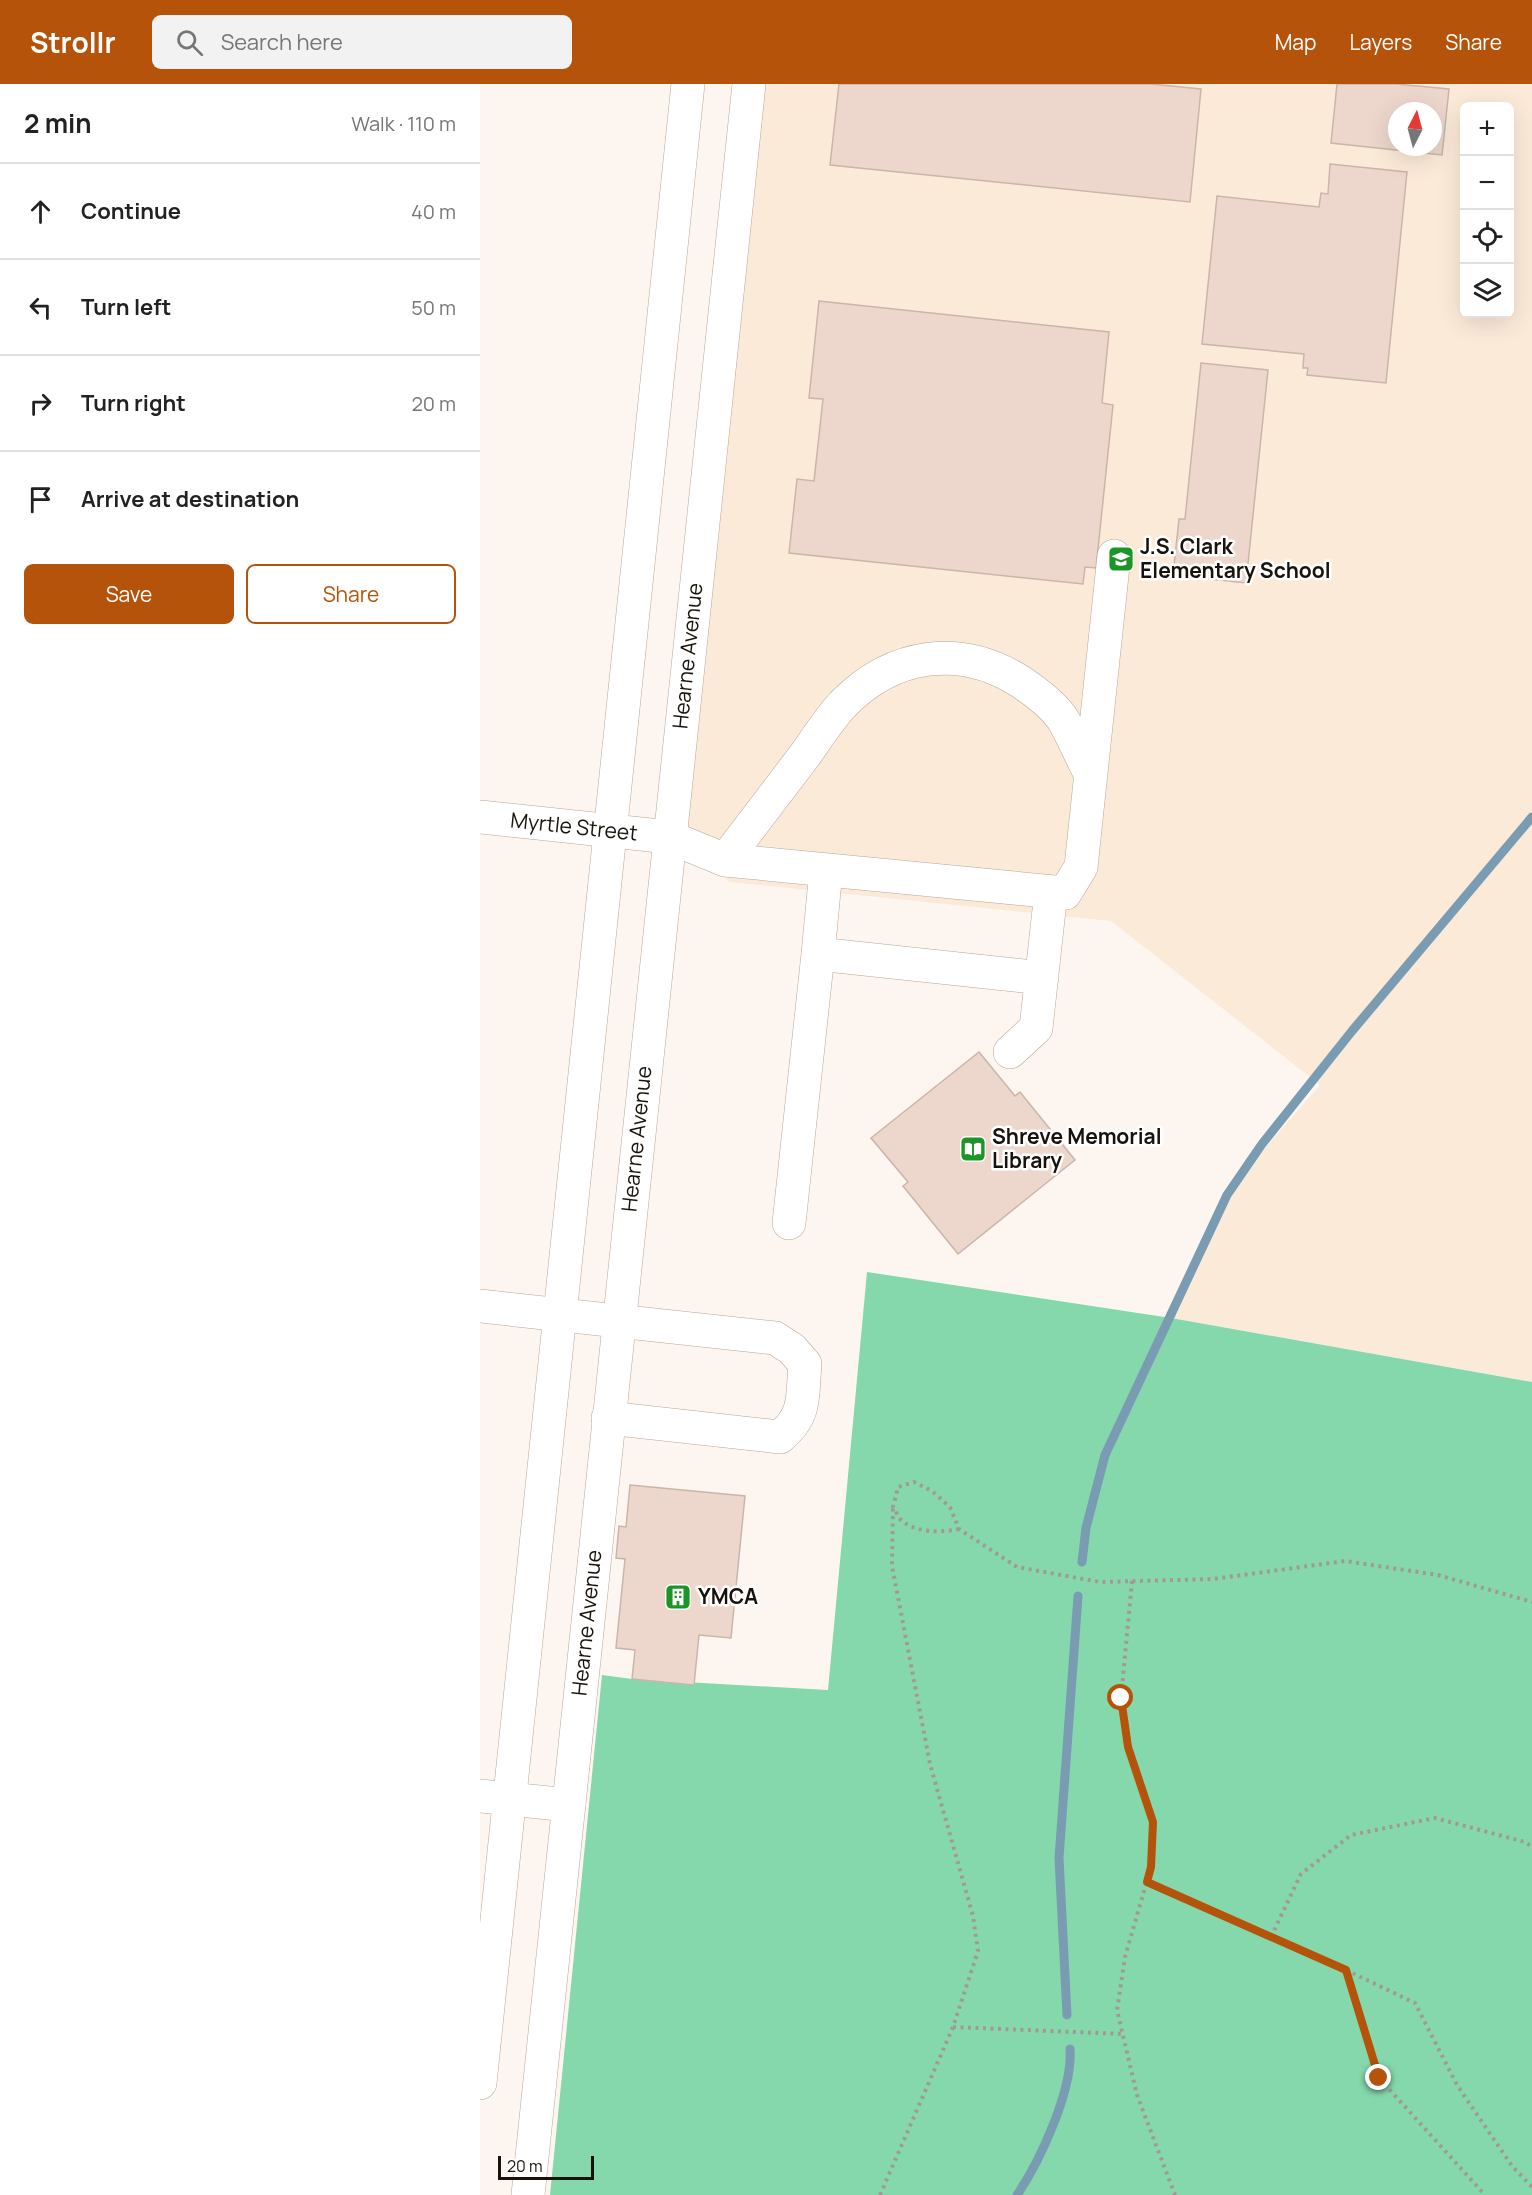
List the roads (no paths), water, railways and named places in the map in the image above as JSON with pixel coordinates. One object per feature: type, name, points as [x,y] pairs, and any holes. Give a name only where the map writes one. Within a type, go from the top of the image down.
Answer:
[{"type":"main road","points":[[480,2083],[495,1797],[560,1314],[688,84]]},
{"type":"main road","name":"Hearne Avenue","points":[[528,2195],[749,84]]},
{"type":"main road","points":[[1010,1052],[1036,1028],[1051,892],[1065,893],[1081,867],[1114,556]]},
{"type":"main road","points":[[725,860],[843,704],[874,678],[911,663],[936,657],[961,658],[985,663],[1005,672],[1037,692],[1061,717],[1091,775]]},
{"type":"main road","name":"Myrtle Street","points":[[480,817],[669,837],[725,860],[1051,892]]},
{"type":"main road","points":[[789,1223],[826,870]]},
{"type":"main road","points":[[818,954],[1042,978]]},
{"type":"main road","points":[[480,1306],[775,1338],[792,1349],[805,1364],[801,1412],[793,1427],[780,1437],[608,1418]]},
{"type":"main road","points":[[495,1797],[568,1805]]},
{"type":"waterway","points":[[1082,1562],[1086,1528],[1105,1455],[1227,1195],[1262,1144],[1352,1031],[1532,817]]},
{"type":"waterway","points":[[1067,2015],[1059,1858],[1078,1596]]},
{"type":"waterway","points":[[1017,2195],[1045,2145],[1061,2104],[1070,2066],[1070,2049]]},
{"type":"place","name":"J.S. Clark Elementary School","points":[[1121,559]]},
{"type":"place","name":"Shreve Memorial Library","points":[[973,1149]]},
{"type":"place","name":"YMCA","points":[[678,1597]]}]
